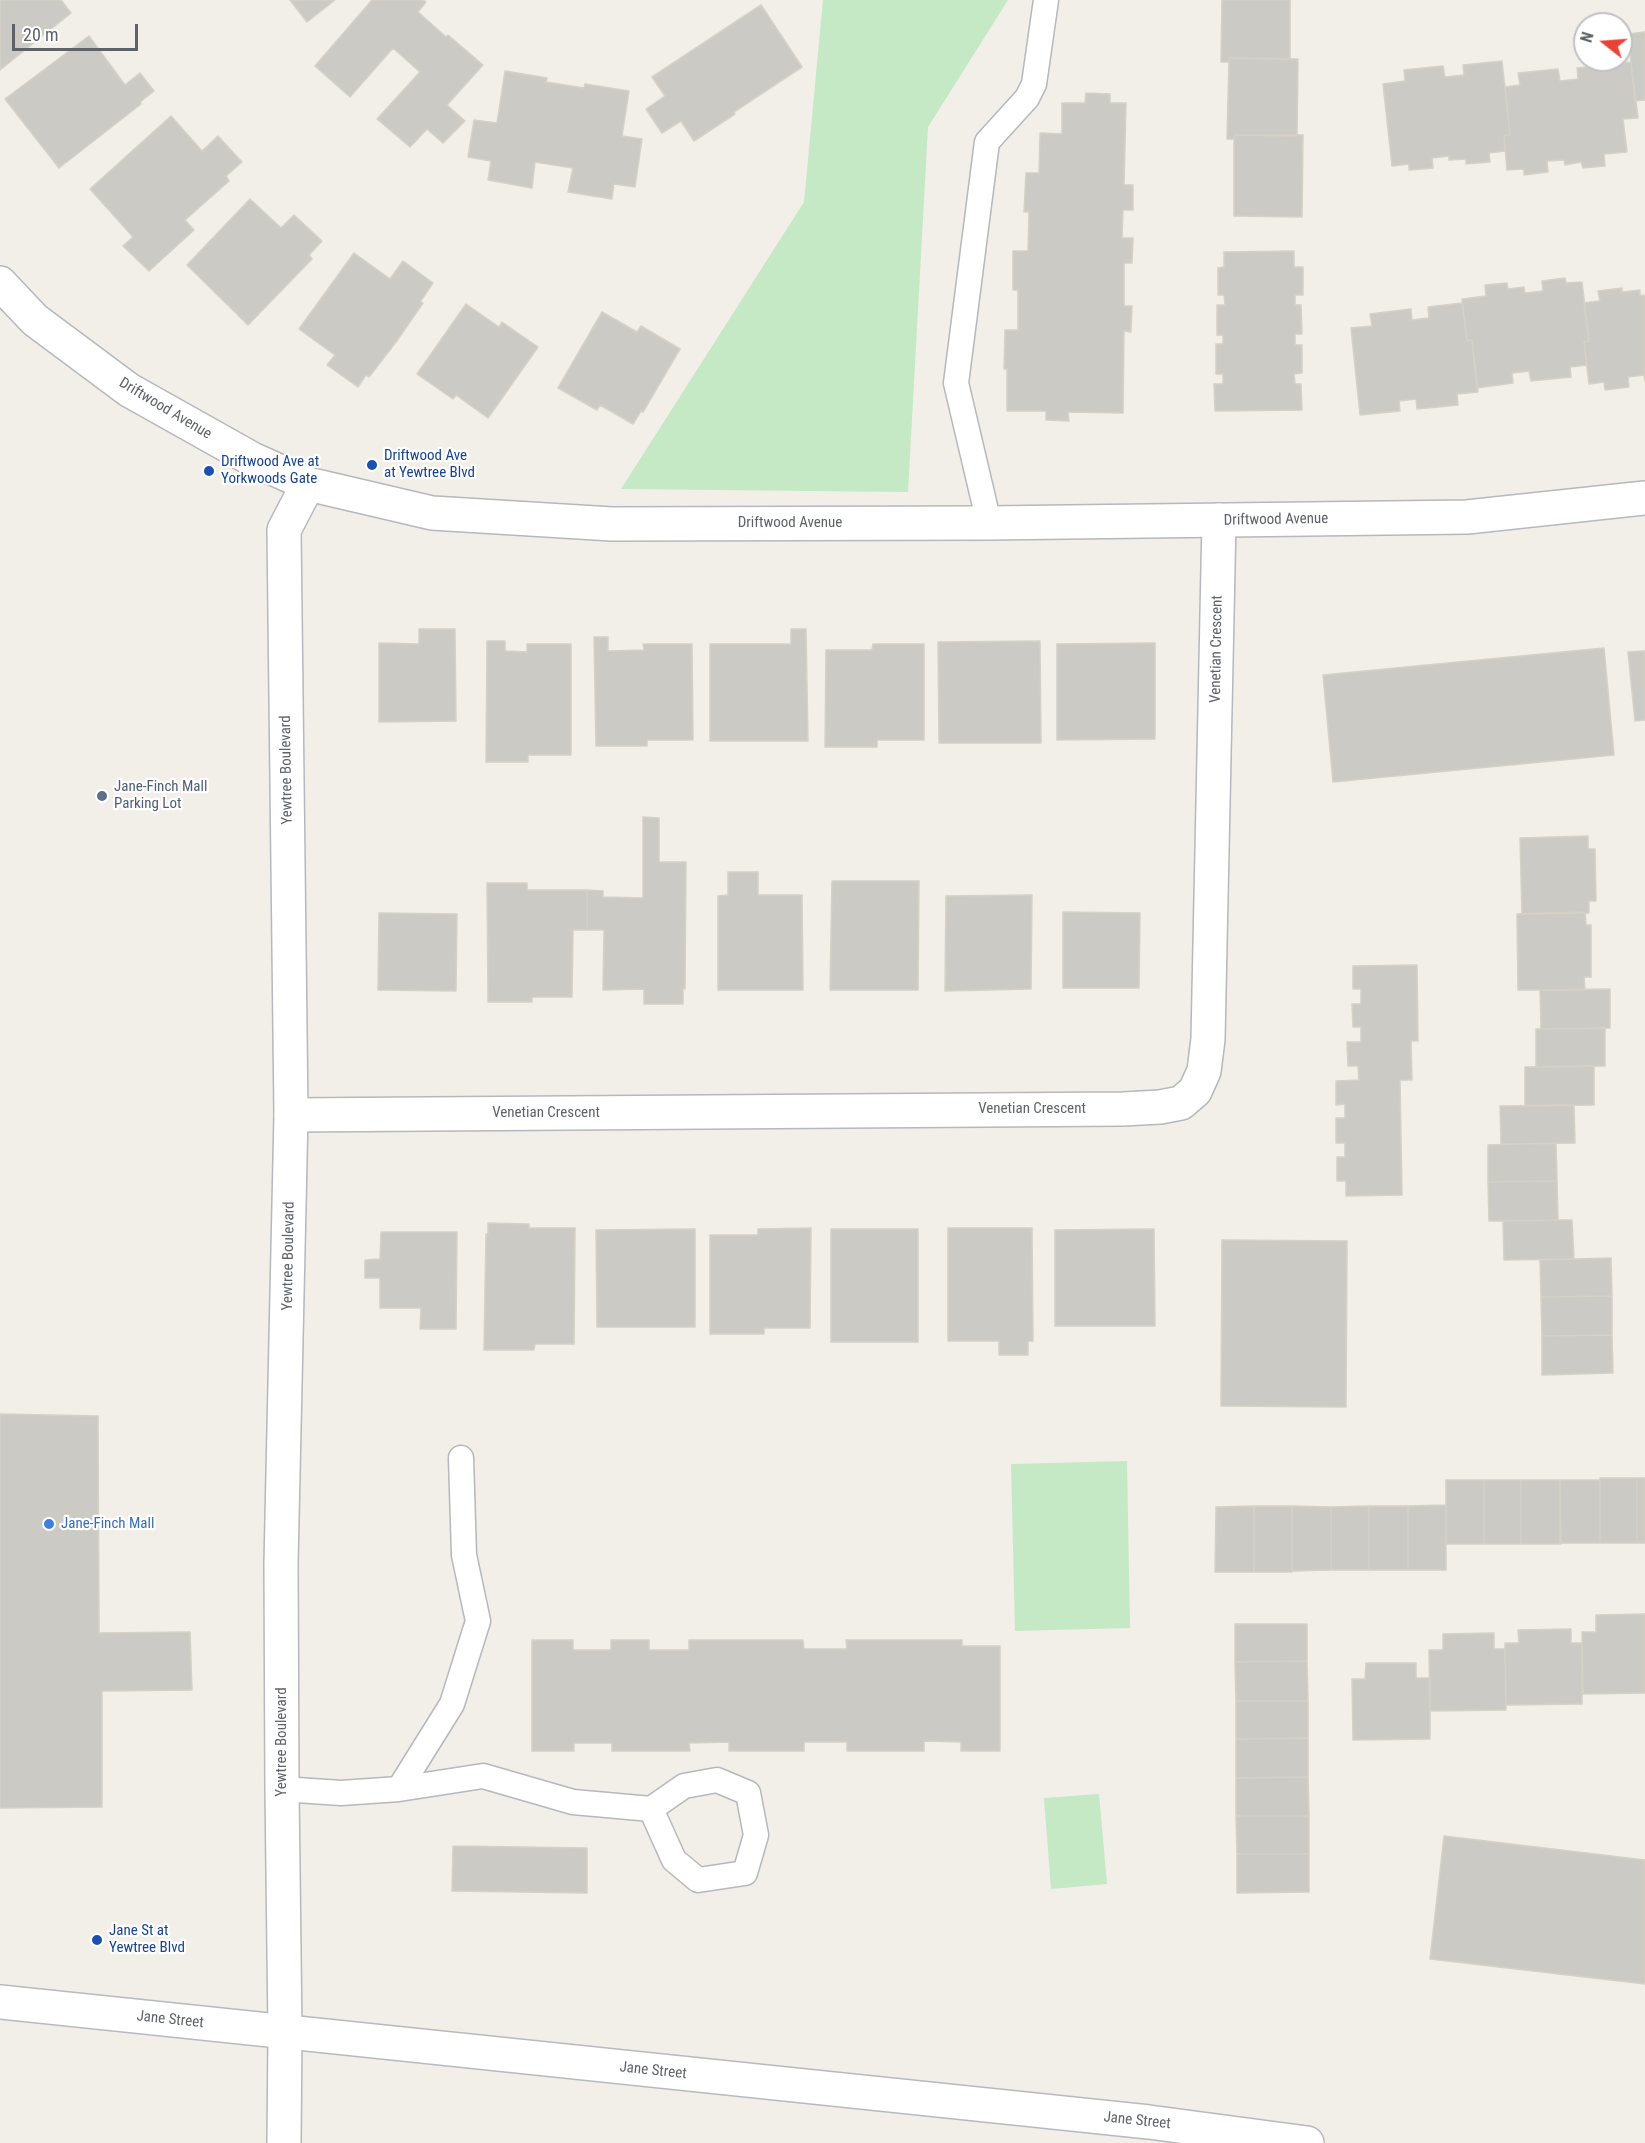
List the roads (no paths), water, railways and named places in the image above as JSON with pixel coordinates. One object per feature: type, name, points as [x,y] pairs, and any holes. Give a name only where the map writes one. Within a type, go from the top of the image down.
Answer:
[{"type":"street","name":"Driftwood Avenue","points":[[0,283],[35,320],[129,390],[252,459],[308,484],[432,513],[612,524],[989,523],[1467,517],[1645,498]]},
{"type":"street","name":"Yewtree Boulevard","points":[[284,2143],[282,1563],[291,1115],[284,530],[308,484]]},
{"type":"street","name":"Venetian Crescent","points":[[291,1115],[1123,1109],[1160,1107],[1181,1103],[1195,1091],[1204,1071],[1208,1039],[1219,520]]},
{"type":"street","name":"Jane Street","points":[[0,2002],[1149,2132],[1306,2143]]},
{"type":"lane","points":[[989,523],[956,383],[987,142],[1026,98],[1034,84],[1046,0]]},
{"type":"lane","points":[[399,1789],[452,1704],[478,1621],[464,1555],[461,1458]]},
{"type":"lane","points":[[282,1789],[341,1793],[399,1789],[483,1776],[573,1802],[651,1809],[684,1786],[717,1780],[748,1793],[756,1835],[745,1873],[698,1880],[674,1860],[651,1809]]},
{"type":"place","name":"Driftwood Ave at Yewtree Blvd","points":[[372,465]]},
{"type":"place","name":"Driftwood Ave at Yorkwoods Gate","points":[[209,471]]},
{"type":"place","name":"Jane-Finch Mall Parking Lot","points":[[102,796]]},
{"type":"place","name":"Jane-Finch Mall","points":[[49,1524]]},
{"type":"place","name":"Jane St at Yewtree Blvd","points":[[97,1940]]}]
